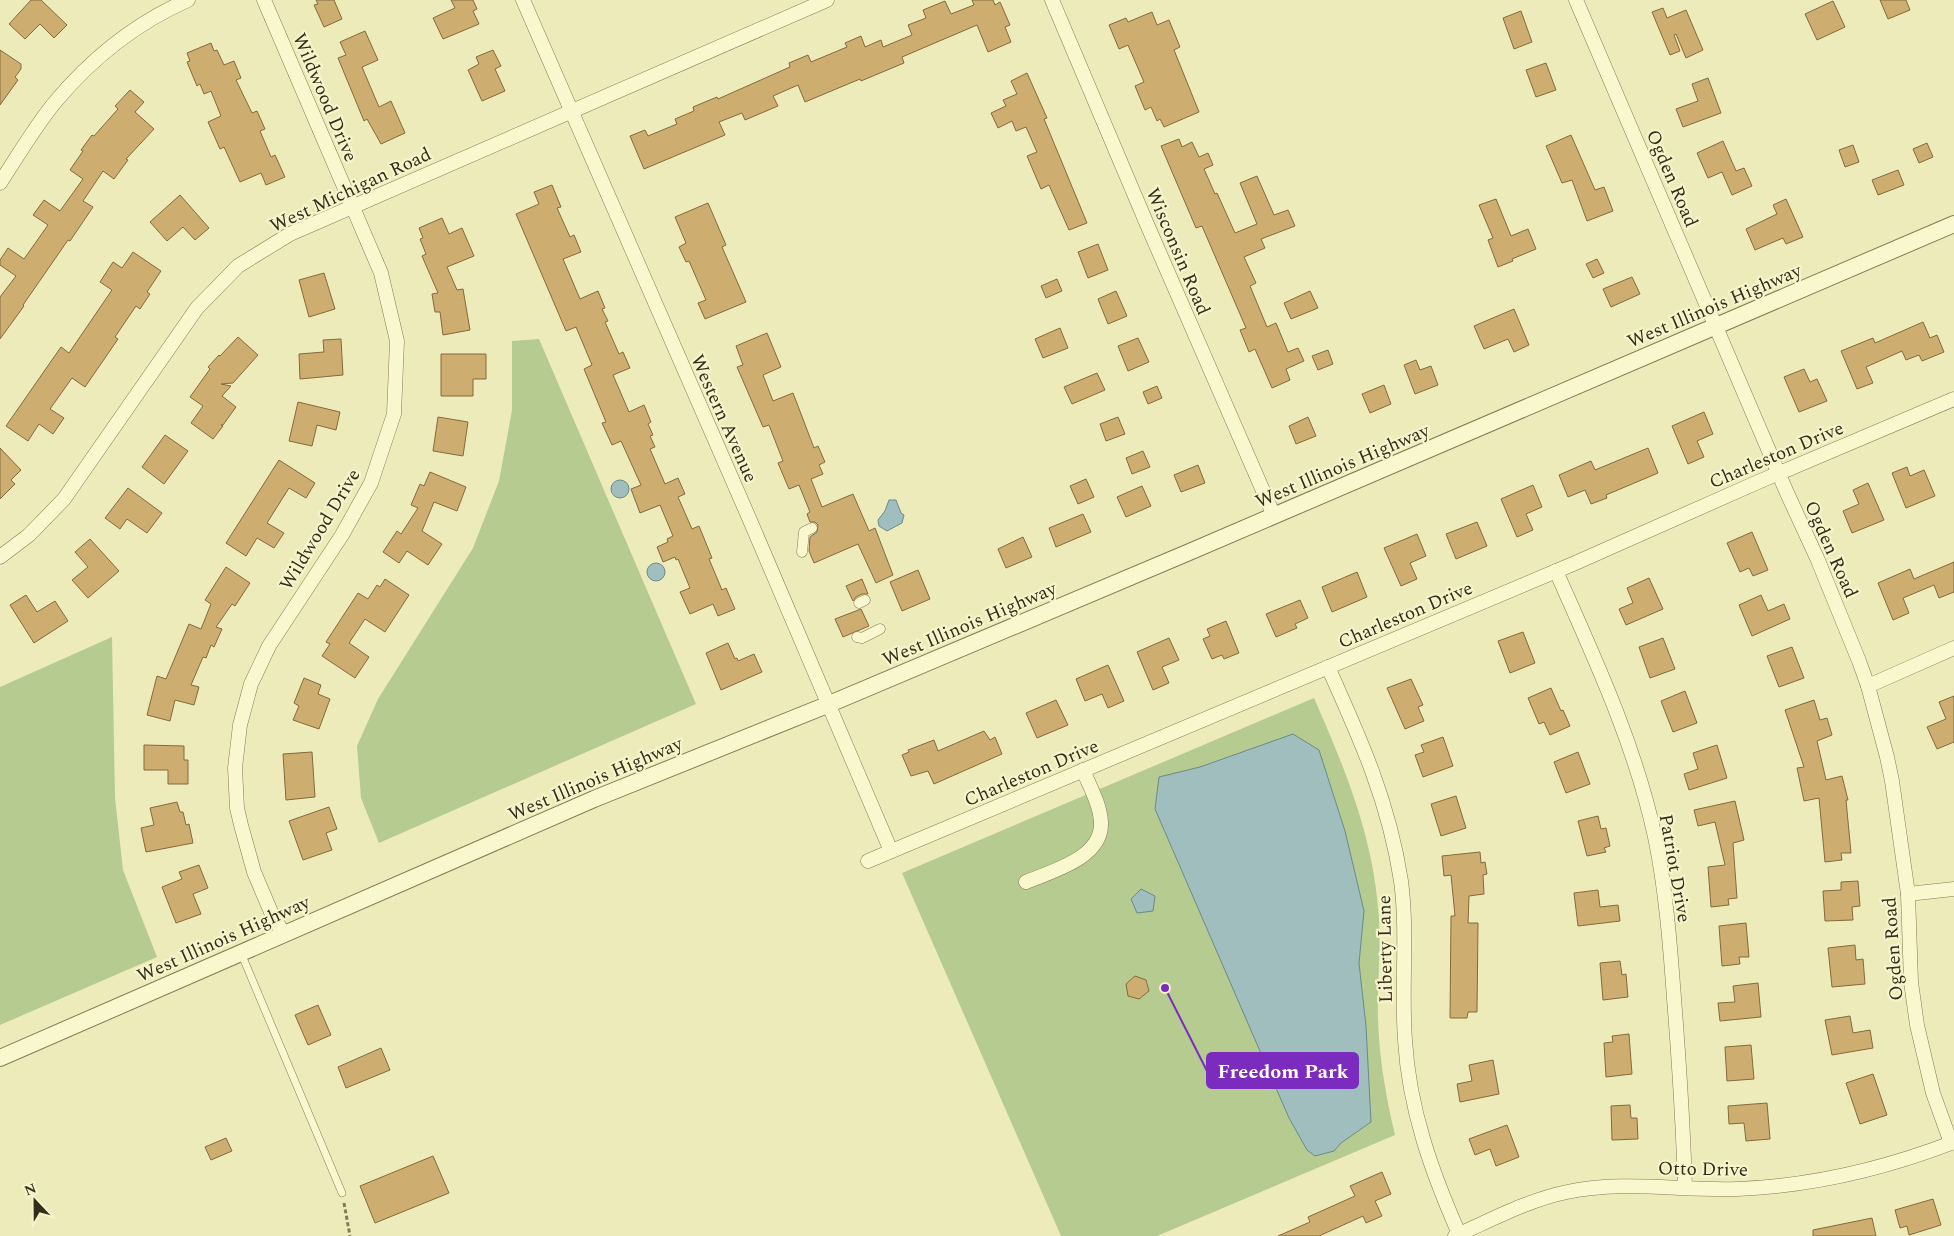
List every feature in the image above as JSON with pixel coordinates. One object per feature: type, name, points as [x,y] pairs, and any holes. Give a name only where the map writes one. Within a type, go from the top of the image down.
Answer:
[{"type":"street","points":[[0,183],[55,102],[90,64],[135,28],[154,16],[188,0]]},
{"type":"street","name":"Wildwood Drive","points":[[264,0],[381,273],[397,341],[394,414],[371,483],[342,535],[269,646],[254,678],[240,725],[235,768],[238,808],[244,840],[271,912],[283,933]]},
{"type":"street","name":"Western Avenue","points":[[523,0],[891,851]]},
{"type":"street","name":"West Michigan Road","points":[[0,557],[29,535],[64,499],[197,308],[238,266],[290,234],[827,0]]},
{"type":"street","name":"Wisconsin Road","points":[[1052,0],[1274,516]]},
{"type":"street","name":"Ogden Road","points":[[1576,0],[1778,474],[1840,613],[1868,686],[1892,780],[1908,894],[1912,982],[1917,1025],[1933,1093],[1952,1143]]},
{"type":"street","name":"West Illinois Highway","points":[[0,1058],[594,799],[827,705],[1274,516],[1954,224]]},
{"type":"street","name":"Charleston Drive","points":[[868,861],[1556,571],[1954,399]]},
{"type":"street","points":[[802,552],[804,532],[812,528]]},
{"type":"street","name":"Patriot Drive","points":[[1556,571],[1614,704],[1634,764],[1654,836],[1666,905],[1682,1097],[1685,1187]]},
{"type":"street","points":[[857,637],[862,638],[880,629]]},
{"type":"street","points":[[1868,686],[1954,648]]},
{"type":"street","name":"Liberty Lane","points":[[1328,667],[1376,779],[1396,851],[1404,909],[1405,1041],[1410,1084],[1417,1121],[1428,1159],[1458,1235]]},
{"type":"street","points":[[1026,882],[1081,858],[1096,842],[1101,824],[1096,802],[1083,770]]},
{"type":"street","points":[[1908,894],[1954,889]]},
{"type":"street","name":"Otto Drive","points":[[1458,1235],[1525,1205],[1567,1192],[1618,1186],[1736,1189],[1825,1180],[1901,1162],[1952,1143]]},
{"type":"lane","points":[[241,953],[342,1193]]},
{"type":"path","points":[[342,1193],[350,1236]]},
{"type":"green space","points":[[539,339],[696,704],[379,843],[361,798],[357,746],[378,699],[473,548],[499,481],[512,410],[512,341]]},
{"type":"green space","points":[[112,637],[115,798],[123,870],[157,957],[0,1025],[0,687]]},
{"type":"green space","points":[[1314,698],[1357,806],[1371,861],[1379,919],[1378,1006],[1381,1063],[1395,1135],[1157,1236],[1061,1236],[902,873]]},
{"type":"water","points":[[620,480],[626,483],[629,489],[626,495],[620,498],[614,495],[611,489],[614,483]]},
{"type":"water","points":[[889,500],[896,500],[901,513],[904,515],[902,523],[887,531],[879,526],[878,520],[885,511]]},
{"type":"water","points":[[656,563],[664,568],[665,572],[660,580],[656,581],[648,576],[647,572],[652,564]]},
{"type":"water","points":[[1293,734],[1319,750],[1345,831],[1364,911],[1359,963],[1366,1026],[1371,1122],[1341,1143],[1334,1151],[1315,1156],[1307,1150],[1289,1118],[1155,809],[1159,777],[1200,767]]},
{"type":"water","points":[[1141,889],[1155,896],[1153,911],[1137,913],[1131,899]]},
{"type":"building","points":[[31,0],[41,0],[67,25],[54,38],[40,24],[25,39],[9,24]]},
{"type":"building","points":[[316,0],[334,0],[342,19],[324,27],[314,5],[318,4]]},
{"type":"building","points":[[451,0],[473,0],[477,9],[473,11],[479,24],[443,39],[433,18],[455,8]]},
{"type":"building","points":[[972,0],[993,0],[995,5],[1000,2],[1010,25],[1005,27],[1011,42],[988,52],[977,25],[902,57],[904,63],[805,102],[798,85],[773,96],[778,106],[745,120],[742,113],[719,122],[725,135],[644,169],[630,136],[645,130],[648,136],[677,124],[675,119],[694,111],[693,107],[717,97],[718,99],[790,67],[789,63],[808,55],[811,62],[847,47],[845,43],[861,36],[865,47],[881,40],[883,47],[912,35],[908,25],[926,18],[923,10],[945,1],[951,14],[974,5]]},
{"type":"building","points":[[1880,0],[1906,0],[1910,10],[1888,19]]},
{"type":"building","points":[[1833,1],[1845,27],[1817,40],[1805,14]]},
{"type":"building","points":[[1663,8],[1667,18],[1686,10],[1703,50],[1686,58],[1676,34],[1674,35],[1680,51],[1670,55],[1652,12]]},
{"type":"building","points":[[1521,11],[1532,42],[1514,49],[1503,18]]},
{"type":"building","points":[[1152,12],[1157,25],[1169,20],[1180,47],[1174,50],[1199,112],[1164,127],[1160,119],[1157,121],[1151,107],[1145,110],[1135,86],[1144,82],[1128,45],[1119,49],[1109,25],[1126,18],[1128,22]]},
{"type":"building","points":[[365,31],[378,60],[362,67],[379,107],[391,101],[405,133],[381,144],[367,119],[364,121],[338,58],[346,55],[340,42]]},
{"type":"building","points":[[211,43],[214,51],[217,50],[224,65],[234,61],[241,78],[236,80],[252,113],[257,111],[265,129],[260,131],[271,157],[275,155],[285,177],[266,185],[261,173],[240,182],[224,147],[220,149],[208,122],[221,116],[211,91],[204,94],[200,84],[197,86],[187,62],[190,61],[187,53]]},
{"type":"building","points":[[0,50],[21,64],[21,69],[15,77],[18,80],[0,105]]},
{"type":"building","points":[[493,50],[501,66],[495,69],[505,91],[482,101],[468,70],[479,64],[476,57]]},
{"type":"building","points":[[1546,63],[1556,90],[1536,97],[1526,70]]},
{"type":"building","points":[[1027,73],[1047,118],[1044,119],[1087,223],[1069,230],[1049,185],[1041,189],[1027,156],[1037,152],[1026,127],[1016,131],[1012,121],[998,128],[991,113],[1006,106],[1003,100],[1017,94],[1011,81]]},
{"type":"building","points":[[1708,78],[1721,113],[1683,127],[1676,109],[1698,101],[1692,84]]},
{"type":"building","points":[[130,90],[144,102],[135,112],[154,129],[126,159],[128,160],[114,179],[103,171],[83,201],[93,207],[0,339],[0,297],[16,276],[0,265],[0,260],[8,248],[24,259],[48,225],[33,215],[44,200],[60,211],[83,179],[70,170],[83,151],[81,150],[92,135],[94,136],[118,109],[115,106]]},
{"type":"building","points":[[1571,135],[1595,190],[1604,187],[1613,211],[1587,221],[1572,180],[1562,183],[1546,146]]},
{"type":"building","points":[[1179,139],[1182,147],[1192,142],[1199,157],[1208,153],[1213,165],[1204,169],[1235,233],[1257,224],[1240,183],[1257,176],[1274,215],[1288,210],[1295,226],[1261,239],[1265,248],[1244,257],[1256,283],[1250,286],[1267,327],[1276,323],[1288,352],[1298,348],[1304,361],[1286,369],[1290,380],[1272,388],[1255,349],[1249,352],[1240,330],[1246,328],[1202,226],[1196,228],[1161,146]]},
{"type":"building","points":[[1723,141],[1736,171],[1744,168],[1752,186],[1732,195],[1722,172],[1708,178],[1697,153]]},
{"type":"building","points":[[1927,143],[1933,157],[1919,163],[1913,149]]},
{"type":"building","points":[[1853,145],[1859,162],[1845,167],[1839,150]]},
{"type":"building","points":[[1898,170],[1904,185],[1878,195],[1872,180]]},
{"type":"building","points":[[552,185],[561,207],[557,208],[570,237],[574,235],[581,252],[563,259],[580,299],[598,291],[605,308],[602,309],[608,321],[605,322],[619,354],[623,352],[630,368],[613,375],[629,412],[644,405],[651,422],[648,424],[653,435],[650,436],[655,447],[650,449],[665,484],[678,478],[685,494],[678,497],[692,529],[699,526],[712,558],[709,559],[722,590],[726,588],[735,609],[718,616],[713,604],[690,614],[680,592],[690,588],[678,559],[676,560],[675,557],[663,562],[657,547],[668,542],[667,539],[673,536],[660,505],[640,513],[631,489],[641,485],[621,441],[612,445],[602,423],[606,422],[584,369],[592,365],[576,327],[566,331],[516,214],[539,204],[534,192]]},
{"type":"building","points":[[180,195],[209,228],[195,240],[183,227],[167,241],[150,222]]},
{"type":"building","points":[[1496,199],[1511,236],[1528,229],[1536,249],[1498,267],[1488,240],[1493,238],[1479,205]]},
{"type":"building","points":[[1786,199],[1803,237],[1786,244],[1783,238],[1755,250],[1746,229],[1777,214],[1773,205]]},
{"type":"building","points":[[708,203],[726,245],[722,247],[746,302],[705,319],[698,303],[706,300],[689,261],[686,262],[679,247],[686,243],[675,217]]},
{"type":"building","points":[[442,218],[449,234],[462,228],[474,256],[447,267],[457,290],[463,289],[470,330],[443,335],[440,312],[435,312],[432,294],[438,293],[422,256],[426,254],[420,239],[423,238],[419,228]]},
{"type":"building","points":[[1098,244],[1108,270],[1088,278],[1078,252]]},
{"type":"building","points":[[133,252],[161,271],[147,292],[150,294],[140,309],[136,306],[115,337],[118,339],[85,387],[72,378],[50,409],[64,418],[53,434],[39,424],[28,441],[6,426],[61,347],[69,353],[112,290],[100,282],[113,262],[122,268]]},
{"type":"building","points":[[1597,259],[1604,273],[1593,278],[1586,264]]},
{"type":"building","points":[[324,273],[335,309],[309,317],[299,280]]},
{"type":"building","points":[[1632,277],[1640,294],[1611,307],[1603,289]]},
{"type":"building","points":[[1057,279],[1062,291],[1046,298],[1041,286]]},
{"type":"building","points":[[1116,291],[1127,316],[1108,324],[1098,299]]},
{"type":"building","points":[[1310,291],[1318,308],[1291,319],[1284,303]]},
{"type":"building","points":[[1514,309],[1529,345],[1514,352],[1508,339],[1484,349],[1474,326]]},
{"type":"building","points":[[1923,322],[1930,338],[1937,335],[1944,352],[1922,361],[1919,355],[1906,360],[1902,351],[1866,367],[1873,383],[1857,389],[1841,351],[1873,338],[1875,343]]},
{"type":"building","points":[[1060,328],[1068,348],[1043,358],[1035,339]]},
{"type":"building","points":[[767,333],[781,367],[763,375],[773,401],[793,393],[814,448],[818,446],[825,462],[819,465],[823,474],[811,479],[822,507],[853,494],[869,531],[875,528],[893,575],[876,583],[858,544],[814,563],[809,551],[810,537],[817,532],[818,525],[815,522],[810,522],[807,514],[810,512],[799,485],[789,489],[778,463],[783,461],[769,425],[763,427],[737,367],[743,365],[736,346]]},
{"type":"building","points":[[238,337],[258,355],[233,383],[221,384],[231,386],[222,396],[236,407],[223,425],[221,425],[223,426],[213,439],[191,423],[203,406],[190,397],[210,369],[208,367]]},
{"type":"building","points":[[1138,338],[1149,362],[1128,371],[1118,346]]},
{"type":"building","points":[[341,339],[343,375],[300,379],[299,354],[324,352],[323,340]]},
{"type":"building","points":[[1328,350],[1333,364],[1318,370],[1312,356]]},
{"type":"building","points":[[441,354],[486,354],[486,379],[473,379],[473,396],[441,396]]},
{"type":"building","points":[[1416,360],[1420,370],[1431,366],[1438,385],[1415,394],[1404,365]]},
{"type":"building","points":[[1804,369],[1810,382],[1817,379],[1827,401],[1799,412],[1784,377]]},
{"type":"building","points":[[1097,373],[1105,390],[1072,404],[1064,387]]},
{"type":"building","points":[[1384,385],[1391,404],[1370,413],[1362,394]]},
{"type":"building","points":[[1157,386],[1162,398],[1148,404],[1143,392]]},
{"type":"building","points":[[298,402],[340,412],[336,430],[317,425],[312,446],[289,441]]},
{"type":"building","points":[[1704,412],[1713,434],[1697,441],[1704,457],[1688,464],[1672,426]]},
{"type":"building","points":[[438,417],[468,422],[463,456],[433,451]]},
{"type":"building","points":[[1118,417],[1125,434],[1106,441],[1100,424]]},
{"type":"building","points":[[1308,417],[1316,436],[1296,444],[1289,426]]},
{"type":"building","points":[[165,435],[188,451],[164,484],[142,467]]},
{"type":"building","points":[[0,448],[21,470],[11,480],[15,484],[0,499]]},
{"type":"building","points":[[1648,448],[1658,473],[1606,495],[1607,498],[1591,504],[1585,490],[1568,497],[1559,475],[1591,461],[1595,470]]},
{"type":"building","points":[[1143,451],[1150,467],[1132,474],[1126,458]]},
{"type":"building","points":[[279,460],[315,483],[306,498],[289,488],[267,523],[284,533],[274,548],[257,538],[246,556],[226,543]]},
{"type":"building","points":[[1198,465],[1205,483],[1181,492],[1174,475]]},
{"type":"building","points":[[1907,467],[1910,476],[1924,470],[1935,496],[1906,508],[1892,473]]},
{"type":"building","points":[[430,472],[466,487],[457,511],[434,502],[422,531],[442,544],[428,565],[407,551],[399,563],[383,552],[397,531],[401,534],[418,508],[411,505],[420,484],[424,486]]},
{"type":"building","points":[[1086,479],[1094,497],[1078,504],[1070,486]]},
{"type":"building","points":[[1868,483],[1884,520],[1852,533],[1843,511],[1859,504],[1853,490]]},
{"type":"building","points":[[1533,485],[1542,507],[1526,514],[1533,530],[1517,537],[1501,499]]},
{"type":"building","points":[[1142,486],[1151,506],[1126,517],[1117,497]]},
{"type":"building","points":[[128,488],[162,513],[147,533],[127,519],[120,529],[105,518]]},
{"type":"building","points":[[1083,514],[1091,532],[1056,547],[1049,528]]},
{"type":"building","points":[[1477,522],[1487,546],[1456,559],[1446,534]]},
{"type":"building","points":[[1752,532],[1768,570],[1753,576],[1749,568],[1740,572],[1727,543]]},
{"type":"building","points":[[1417,534],[1426,556],[1410,563],[1417,579],[1401,586],[1384,548]]},
{"type":"building","points":[[1023,537],[1032,557],[1006,568],[998,549]]},
{"type":"building","points":[[90,539],[119,571],[88,598],[72,580],[88,567],[75,552]]},
{"type":"building","points":[[1954,562],[1954,592],[1939,598],[1934,585],[1903,598],[1909,613],[1893,620],[1878,583],[1910,569],[1914,579]]},
{"type":"building","points":[[226,567],[250,583],[235,606],[232,604],[216,627],[222,629],[214,647],[211,645],[206,658],[203,657],[191,685],[199,687],[194,705],[175,700],[170,721],[147,715],[157,676],[166,679],[189,624],[201,629],[211,604],[205,600]]},
{"type":"building","points":[[918,570],[930,599],[902,611],[890,582]]},
{"type":"building","points":[[1357,572],[1367,597],[1332,612],[1322,587]]},
{"type":"building","points":[[1649,578],[1663,609],[1626,625],[1619,609],[1633,603],[1627,588]]},
{"type":"building","points":[[385,579],[409,595],[385,632],[365,619],[349,643],[369,657],[355,678],[322,656],[330,644],[326,642],[358,593],[368,599],[377,585],[380,587]]},
{"type":"building","points":[[862,579],[868,594],[862,594],[853,601],[846,586]]},
{"type":"building","points":[[26,595],[37,612],[55,601],[68,621],[34,643],[10,605]]},
{"type":"building","points":[[1761,595],[1768,611],[1784,604],[1790,619],[1752,636],[1739,605]]},
{"type":"building","points":[[1300,600],[1308,618],[1295,624],[1297,628],[1276,637],[1266,614]]},
{"type":"building","points":[[861,609],[869,626],[843,637],[835,619]]},
{"type":"building","points":[[1226,621],[1239,653],[1224,659],[1222,655],[1212,659],[1203,639],[1210,636],[1207,629]]},
{"type":"building","points":[[1523,632],[1535,663],[1510,673],[1498,641]]},
{"type":"building","points":[[1169,638],[1179,660],[1162,667],[1169,683],[1153,690],[1137,652]]},
{"type":"building","points":[[1663,638],[1675,669],[1650,678],[1639,647]]},
{"type":"building","points":[[728,643],[735,659],[737,658],[738,661],[754,654],[762,672],[721,690],[706,653]]},
{"type":"building","points":[[1792,647],[1804,678],[1779,687],[1767,656]]},
{"type":"building","points":[[1108,665],[1124,701],[1108,708],[1102,694],[1085,701],[1076,679]]},
{"type":"building","points":[[304,678],[321,685],[318,694],[330,699],[319,729],[293,720],[299,706],[294,703]]},
{"type":"building","points":[[1411,679],[1423,705],[1418,707],[1424,721],[1405,729],[1387,688]]},
{"type":"building","points":[[1551,688],[1570,726],[1550,735],[1544,722],[1539,724],[1528,698]]},
{"type":"building","points":[[1685,691],[1697,723],[1673,732],[1661,701]]},
{"type":"building","points":[[1954,696],[1954,742],[1937,749],[1927,727],[1946,719],[1939,702]]},
{"type":"building","points":[[1056,700],[1068,725],[1037,738],[1026,713]]},
{"type":"building","points":[[1814,700],[1820,720],[1827,718],[1832,735],[1817,741],[1826,780],[1842,776],[1848,800],[1846,800],[1851,853],[1841,853],[1842,860],[1825,862],[1819,798],[1804,801],[1797,768],[1804,767],[1785,710]]},
{"type":"building","points":[[984,731],[990,740],[995,737],[1002,754],[934,784],[928,771],[911,776],[902,755],[909,752],[908,750],[934,740],[938,751]]},
{"type":"building","points":[[1443,737],[1453,766],[1423,777],[1415,755],[1424,752],[1421,745]]},
{"type":"building","points":[[144,745],[184,746],[184,760],[188,760],[188,784],[168,784],[168,770],[144,770]]},
{"type":"building","points":[[1717,745],[1727,778],[1689,790],[1684,774],[1698,769],[1693,753]]},
{"type":"building","points":[[312,752],[315,797],[286,800],[283,754]]},
{"type":"building","points":[[1578,752],[1590,784],[1566,793],[1554,762]]},
{"type":"building","points":[[1456,796],[1466,828],[1441,836],[1431,804]]},
{"type":"building","points":[[1735,801],[1744,840],[1733,843],[1737,898],[1728,899],[1729,905],[1711,907],[1708,867],[1725,865],[1715,822],[1698,826],[1694,810]]},
{"type":"building","points":[[177,802],[180,812],[183,812],[186,825],[189,824],[193,843],[146,852],[141,828],[154,825],[150,808]]},
{"type":"building","points":[[329,807],[337,829],[326,833],[332,850],[303,860],[289,821]]},
{"type":"building","points":[[1598,816],[1601,829],[1606,828],[1610,846],[1604,848],[1606,852],[1587,856],[1578,821]]},
{"type":"building","points":[[1480,852],[1481,863],[1485,862],[1487,874],[1483,875],[1484,894],[1469,896],[1468,923],[1478,923],[1477,1012],[1468,1012],[1467,1018],[1450,1018],[1451,916],[1455,916],[1451,875],[1444,876],[1442,856]]},
{"type":"building","points":[[199,865],[208,888],[193,894],[201,914],[176,923],[162,887],[182,879],[179,872]]},
{"type":"building","points":[[1858,881],[1860,906],[1852,907],[1853,920],[1825,921],[1823,891],[1841,890],[1841,882]]},
{"type":"building","points":[[1598,890],[1600,907],[1618,905],[1620,921],[1578,926],[1574,893]]},
{"type":"building","points":[[1746,923],[1749,957],[1739,957],[1740,964],[1722,966],[1719,926]]},
{"type":"building","points":[[1855,945],[1856,960],[1863,959],[1865,984],[1832,987],[1828,948]]},
{"type":"building","points":[[1620,961],[1622,975],[1626,974],[1628,997],[1603,1000],[1600,963]]},
{"type":"building","points":[[1135,976],[1146,980],[1149,991],[1139,999],[1128,996],[1126,984]]},
{"type":"building","points":[[1758,983],[1761,1017],[1720,1021],[1718,1003],[1735,1002],[1733,986]]},
{"type":"building","points":[[318,1005],[331,1035],[308,1045],[295,1015]]},
{"type":"building","points":[[1850,1016],[1853,1033],[1870,1030],[1873,1048],[1832,1055],[1825,1020]]},
{"type":"building","points":[[1629,1034],[1632,1074],[1606,1077],[1604,1043],[1613,1042],[1612,1036]]},
{"type":"building","points":[[1751,1045],[1754,1079],[1727,1081],[1725,1047]]},
{"type":"building","points":[[381,1048],[390,1070],[346,1088],[338,1067]]},
{"type":"building","points":[[1493,1060],[1499,1094],[1460,1102],[1457,1084],[1472,1081],[1469,1065]]},
{"type":"building","points":[[1873,1074],[1887,1115],[1860,1124],[1846,1083]]},
{"type":"building","points":[[1767,1103],[1770,1139],[1746,1141],[1744,1123],[1729,1124],[1728,1106]]},
{"type":"building","points":[[1630,1105],[1631,1118],[1637,1118],[1638,1139],[1612,1140],[1611,1106]]},
{"type":"building","points":[[1507,1125],[1519,1157],[1496,1166],[1490,1149],[1475,1155],[1469,1139]]},
{"type":"building","points":[[226,1138],[232,1151],[211,1160],[205,1147]]},
{"type":"building","points":[[433,1156],[449,1193],[375,1223],[360,1186]]},
{"type":"building","points":[[1382,1172],[1391,1194],[1375,1201],[1382,1216],[1366,1223],[1363,1216],[1319,1236],[1278,1236],[1310,1222],[1308,1217],[1355,1196],[1350,1186]]},
{"type":"building","points":[[1933,1199],[1941,1225],[1909,1235],[1907,1226],[1900,1228],[1895,1210]]},
{"type":"building","points":[[1872,1218],[1876,1236],[1813,1236],[1813,1230]]},
{"type":"place","name":"Freedom Park","points":[[1165,988]]}]
